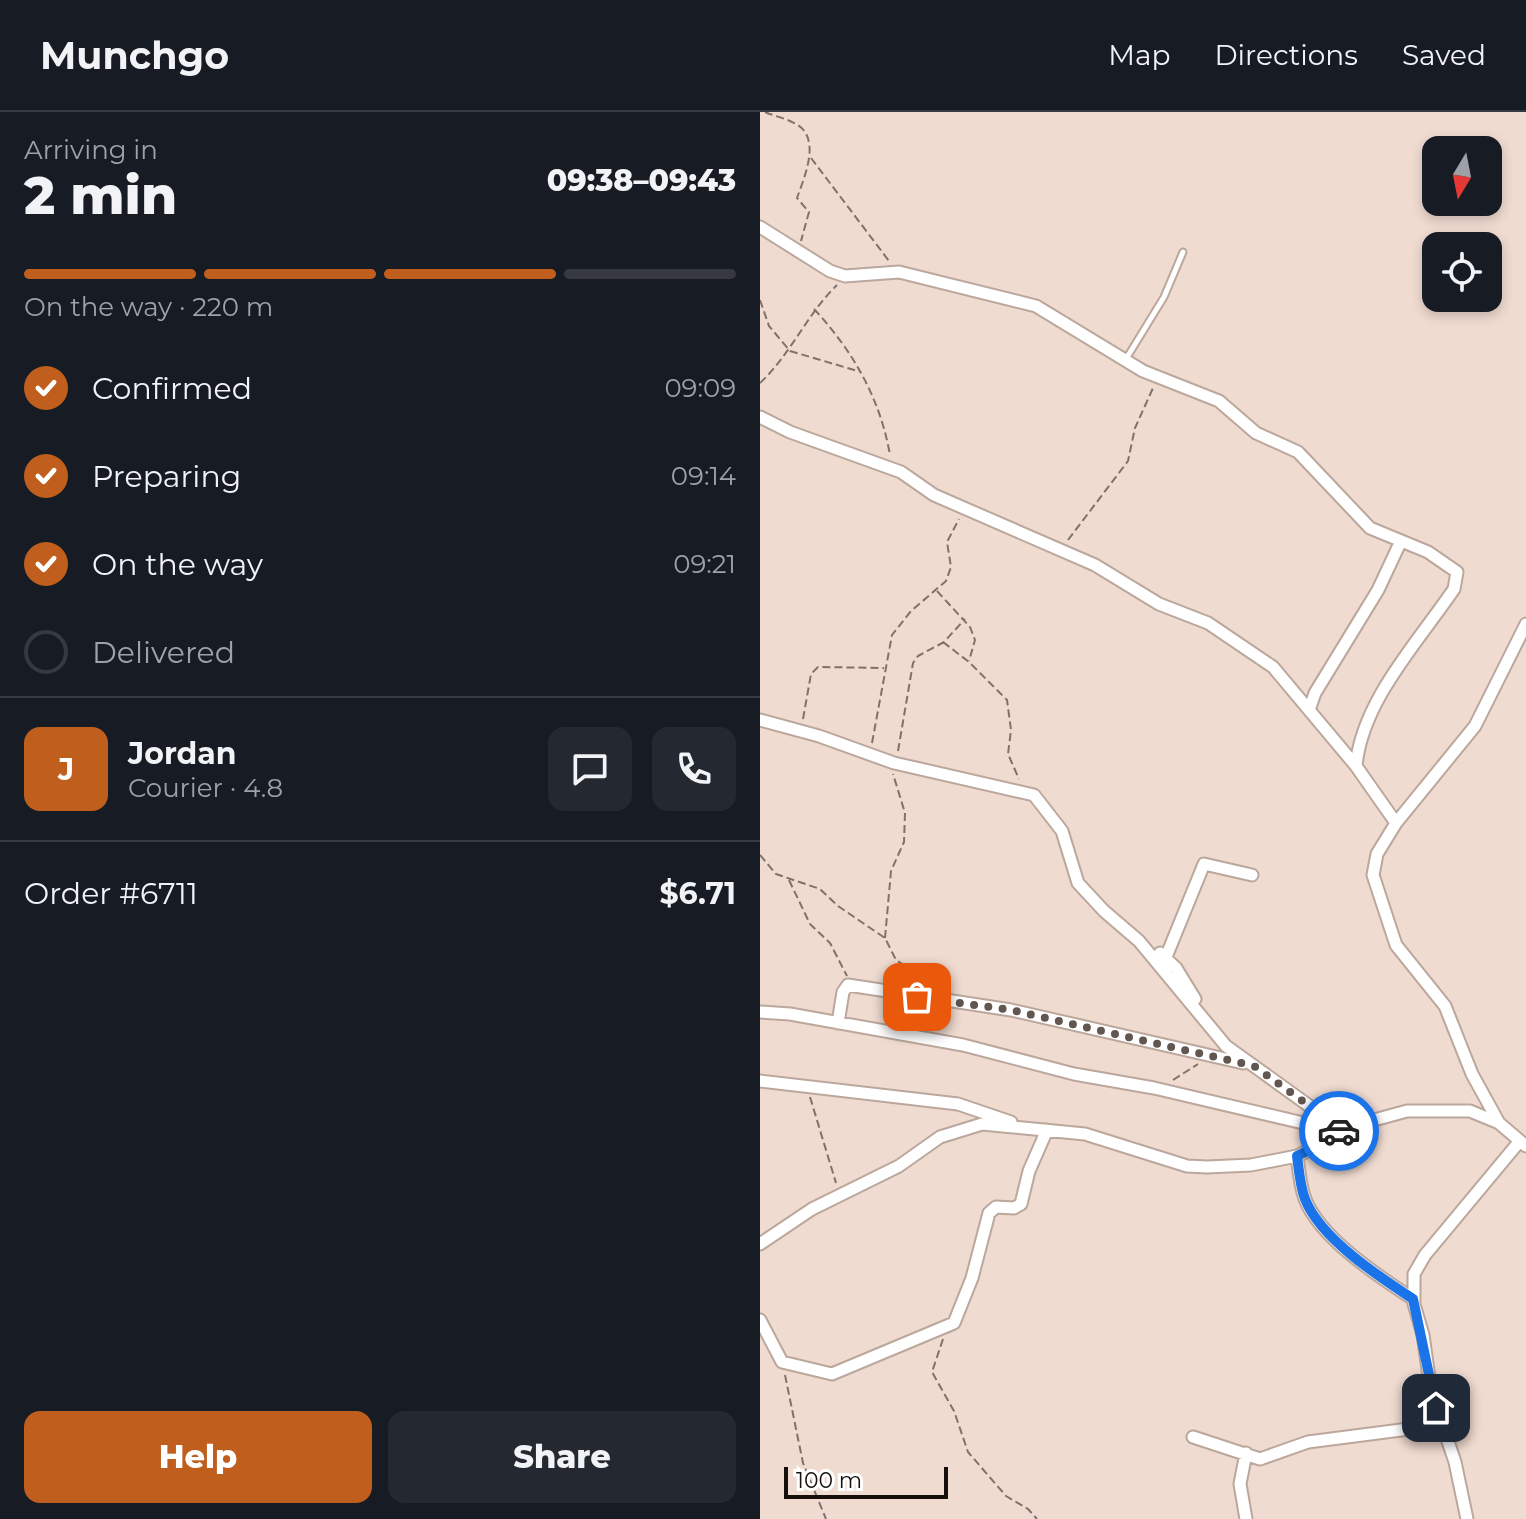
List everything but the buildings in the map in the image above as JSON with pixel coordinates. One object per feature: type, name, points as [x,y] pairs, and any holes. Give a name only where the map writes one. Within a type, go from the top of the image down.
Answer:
[{"type":"street","points":[[760,227],[830,271],[847,276],[899,272],[1036,306],[1125,360],[1219,401],[1256,433],[1298,452],[1361,521],[1400,543],[1443,560],[1458,577],[1454,589],[1389,683],[1358,745],[1356,766]]},
{"type":"street","points":[[760,417],[790,432],[892,468],[934,495],[1095,565],[1159,604],[1218,629],[1273,667],[1356,766],[1396,823]]},
{"type":"street","points":[[1309,710],[1315,693],[1378,590],[1400,543]]},
{"type":"street","points":[[1499,1123],[1472,1074],[1445,1006],[1396,945],[1373,875],[1377,854],[1396,823],[1475,726],[1526,624]]},
{"type":"street","points":[[760,720],[870,756],[1034,795],[1062,831],[1078,883],[1096,904],[1139,941],[1226,1046],[1324,1119],[1340,1128],[1347,1127]]},
{"type":"street","points":[[1166,957],[1204,864],[1252,875]]},
{"type":"street","points":[[1139,941],[1166,957],[1190,988],[1200,1011]]},
{"type":"street","points":[[838,1023],[843,992],[848,985],[1011,1010],[1254,1066]]},
{"type":"street","points":[[760,1012],[963,1045],[1074,1074],[1154,1088],[1334,1131],[1383,1115],[1455,1109],[1485,1115],[1499,1123],[1523,1144],[1425,1255],[1414,1274],[1413,1299],[1440,1425],[1455,1462],[1467,1519]]},
{"type":"street","points":[[760,1081],[958,1104],[1024,1127]]},
{"type":"street","points":[[760,1244],[839,1195],[883,1175],[953,1131],[982,1124],[1105,1138],[1187,1166],[1228,1168],[1297,1156],[1326,1142],[1347,1127]]},
{"type":"street","points":[[760,1320],[783,1362],[832,1374],[954,1323],[964,1301],[989,1213],[996,1207],[1014,1208],[1021,1204],[1029,1171],[1047,1130]]},
{"type":"street","points":[[1297,1156],[1304,1196],[1320,1227],[1364,1266],[1413,1299]]},
{"type":"street","points":[[1193,1437],[1260,1459],[1308,1442],[1440,1425]]},
{"type":"street","points":[[1246,1453],[1240,1484],[1246,1519]]},
{"type":"lane","points":[[1125,360],[1164,297],[1183,252]]},
{"type":"path","points":[[765,112],[799,125],[810,157],[873,243],[899,272]]},
{"type":"path","points":[[799,249],[809,212],[797,198],[810,157]]},
{"type":"path","points":[[760,383],[789,350],[814,309],[847,276]]},
{"type":"path","points":[[760,300],[769,326],[789,350],[808,359],[861,372]]},
{"type":"path","points":[[814,309],[845,345],[878,405],[892,468]]},
{"type":"path","points":[[1059,549],[1080,528],[1090,508],[1128,461],[1135,428],[1158,376]]},
{"type":"path","points":[[870,756],[884,668],[896,628],[937,591],[951,567],[947,542],[962,507]]},
{"type":"path","points":[[937,591],[965,619],[975,638],[969,662]]},
{"type":"path","points":[[885,938],[891,871],[904,842],[905,813],[892,762],[913,663],[918,656],[943,642],[965,619]]},
{"type":"path","points":[[943,642],[969,662],[1007,700],[1011,730],[1008,754],[1025,791]]},
{"type":"path","points":[[801,732],[813,671],[831,665],[884,668]]},
{"type":"path","points":[[760,855],[773,871],[820,889],[838,906],[885,938],[896,960],[913,971],[912,986],[917,997]]},
{"type":"path","points":[[788,879],[810,924],[830,943],[848,985]]},
{"type":"path","points":[[1154,1088],[1182,1077],[1210,1054]]},
{"type":"path","points":[[804,1085],[839,1195]]},
{"type":"path","points":[[948,1326],[932,1372],[954,1411],[968,1452],[1006,1496],[1028,1509],[1037,1519]]},
{"type":"path","points":[[783,1362],[803,1463],[826,1519]]},
{"type":"way so far","points":[[917,997],[1011,1010],[1254,1066],[1324,1119],[1340,1128],[1352,1126],[1339,1131]]},
{"type":"route","points":[[1339,1131],[1326,1142],[1297,1156],[1304,1196],[1320,1227],[1364,1266],[1413,1299],[1436,1408]]}]
